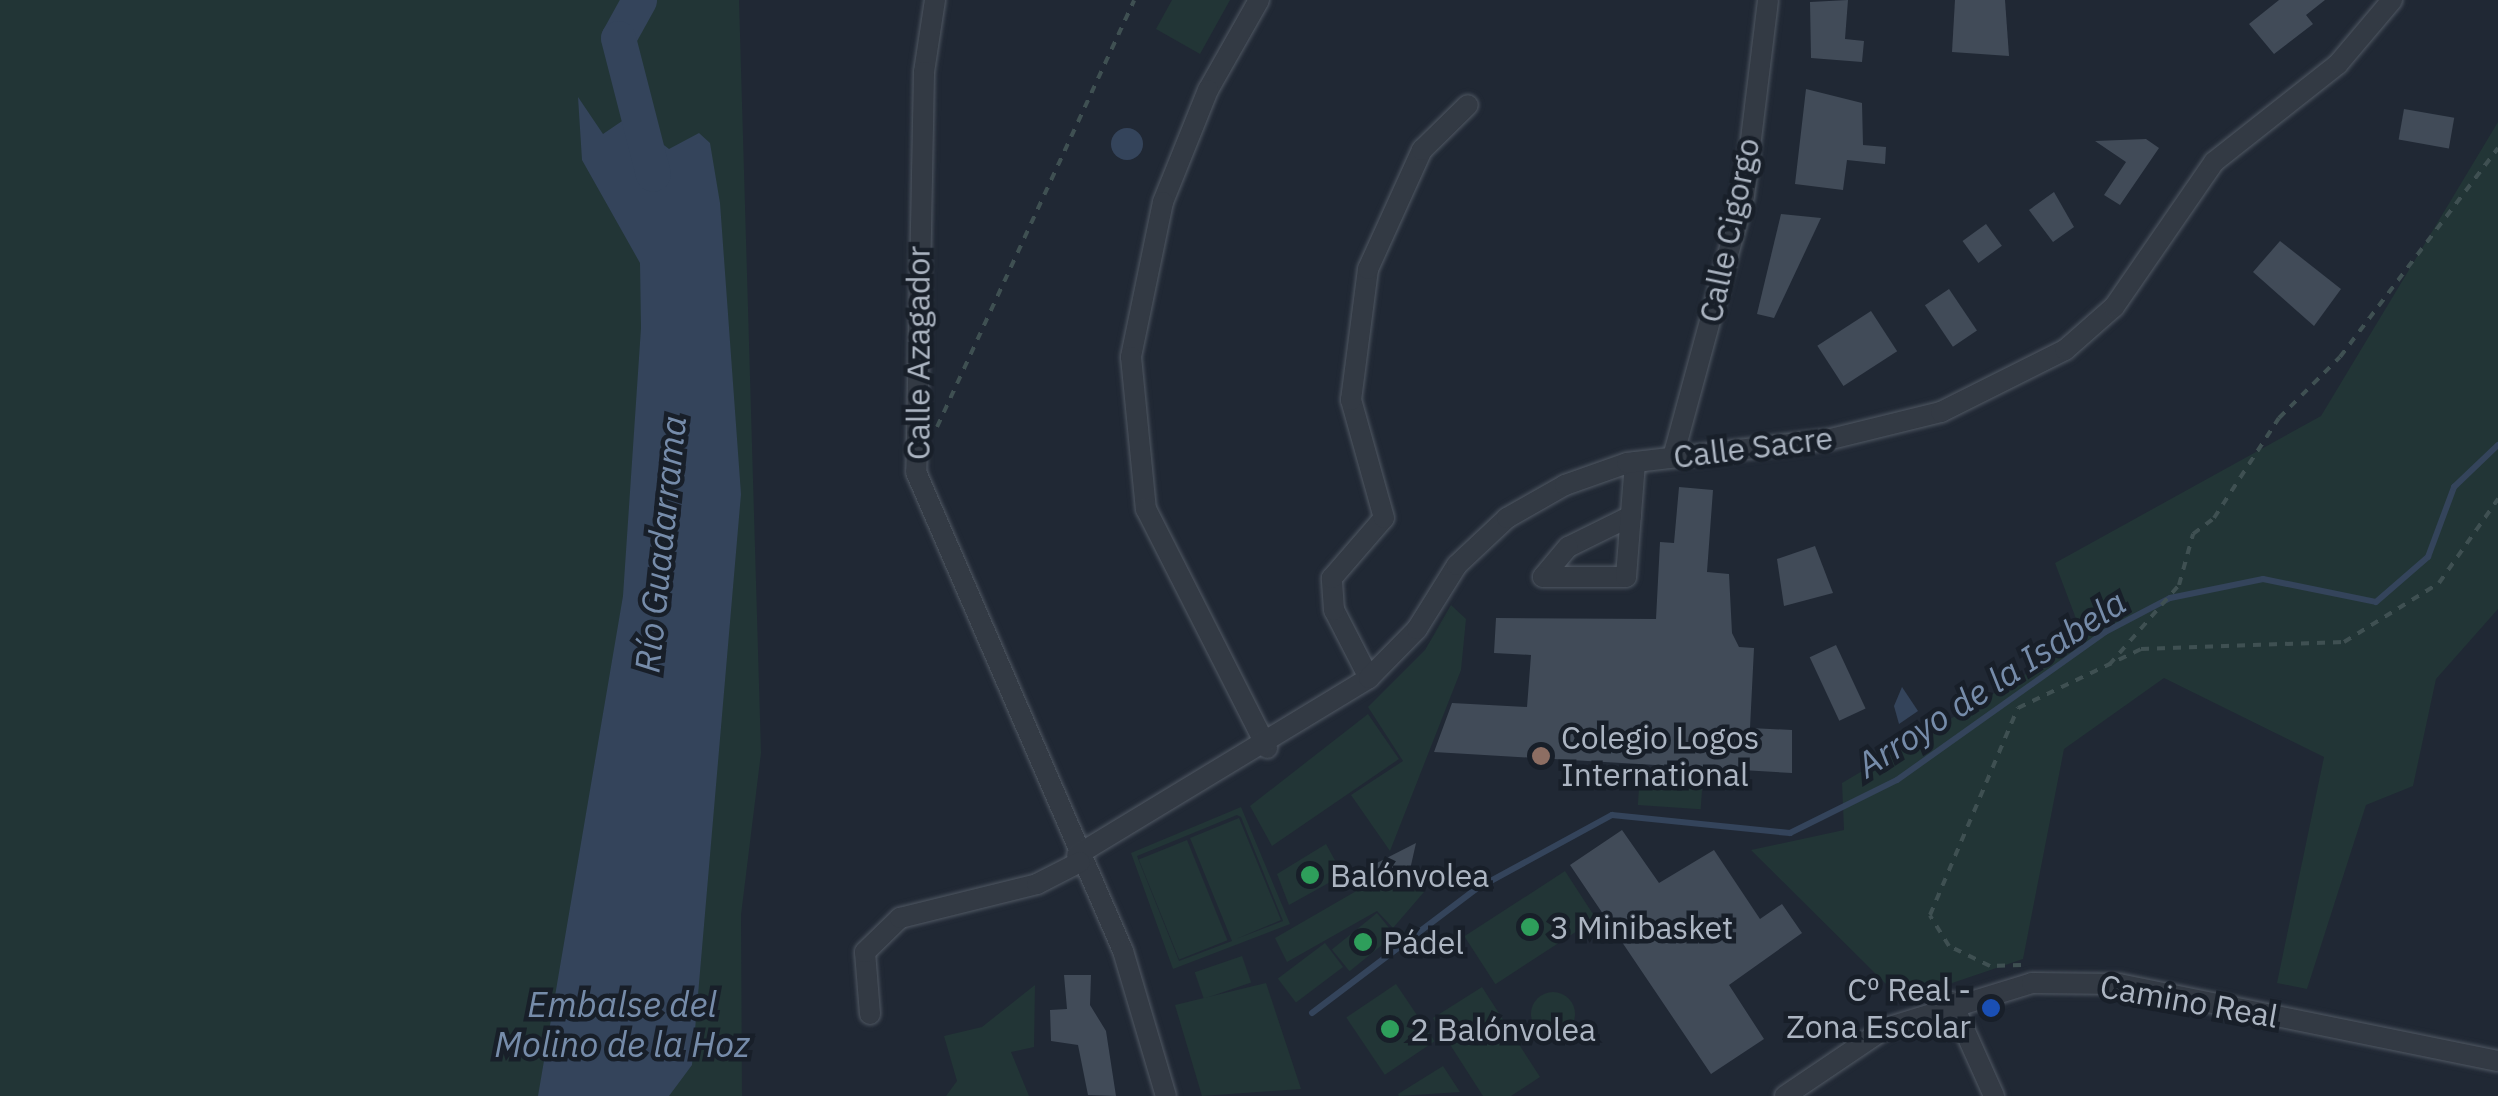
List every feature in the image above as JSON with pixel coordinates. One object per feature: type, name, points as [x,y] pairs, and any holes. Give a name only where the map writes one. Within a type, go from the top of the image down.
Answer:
[{"type":"street","name":"Calle Azagador","points":[[935,0],[924,72],[916,472],[1078,858],[1122,951],[1166,1096]]},
{"type":"street","points":[[1259,0],[1208,90],[1162,202],[1131,357],[1146,509],[1267,748]]},
{"type":"street","name":"Calle Cigorgo","points":[[1673,456],[1744,196],[1768,0]]},
{"type":"street","name":"Calle Sacre","points":[[870,1014],[866,952],[900,918],[1038,884],[1267,748],[1370,678],[1507,518],[1564,484],[1635,462],[1831,439],[1942,412],[2065,350],[2114,307],[2214,162],[2338,64],[2392,0]]},
{"type":"street","points":[[1370,678],[1334,610],[1332,578],[1384,518],[1352,400],[1368,270],[1422,150],[1468,105]]},
{"type":"street","points":[[1631,516],[1568,547],[1543,577],[1626,578],[1631,516],[1635,462]]},
{"type":"street","name":"Camino Real","points":[[1785,1096],[1886,1028],[1952,1002],[2032,982],[2119,984],[2498,1062]]},
{"type":"street","points":[[1952,1002],[1994,1096]]},
{"type":"path","points":[[932,436],[1134,0]]},
{"type":"path","points":[[2101,673],[2179,585],[2193,534],[2279,418],[2340,357],[2498,148]]},
{"type":"path","points":[[2032,982],[2028,964],[1990,966],[1949,946],[1931,924],[1931,907],[1978,817],[2018,708],[2101,673],[2141,649],[2344,642],[2439,583],[2498,499]]},
{"type":"shaded area","points":[[0,0],[739,0],[761,753],[741,915],[742,1096],[0,1096]]},
{"type":"shaded area","points":[[1172,0],[1230,0],[1200,54],[1156,29]]},
{"type":"shaded area","points":[[2498,122],[2498,609],[2436,679],[2413,786],[2366,805],[2307,989],[2277,983],[2324,757],[2164,678],[2064,749],[2023,959],[1902,1000],[1751,850],[1844,830],[1842,783],[2084,640],[2055,563],[2321,416]]},
{"type":"shaded area","points":[[1451,605],[1466,619],[1461,670],[1390,851],[1351,795],[1403,761],[1368,707],[1425,650]]},
{"type":"shaded area","points":[[1368,714],[1399,759],[1272,846],[1250,806]]},
{"type":"shaded area","points":[[1640,774],[1703,778],[1701,809],[1638,805]]},
{"type":"shaded area","points":[[1241,807],[1290,924],[1173,969],[1131,853]],"holes":[[[1237,815],[1241,817],[1283,921],[1236,939],[1281,920],[1239,818],[1190,838],[1232,941],[1179,961],[1137,856]]]},
{"type":"shaded area","points":[[1187,840],[1227,940],[1179,960],[1139,859]]},
{"type":"shaded area","name":"Balónvolea","points":[[1326,844],[1343,875],[1289,905],[1277,874]]},
{"type":"shaded area","name":"3 Minibasket","points":[[1565,871],[1596,919],[1495,984],[1464,936]]},
{"type":"shaded area","points":[[1377,879],[1424,892],[1393,928],[1377,911],[1287,962],[1275,938]]},
{"type":"shaded area","name":"Pádel","points":[[1377,913],[1395,935],[1350,971],[1332,950]]},
{"type":"shaded area","points":[[1325,943],[1343,967],[1296,1002],[1278,979]]},
{"type":"shaded area","points":[[1242,956],[1251,982],[1204,999],[1195,972]]},
{"type":"shaded area","points":[[1266,983],[1301,1089],[1202,1096],[1175,1005]]},
{"type":"shaded area","name":"2 Balónvolea","points":[[1396,984],[1435,1041],[1385,1075],[1346,1018]]},
{"type":"shaded area","points":[[1035,985],[1034,1047],[1011,1052],[1029,1096],[946,1096],[957,1081],[944,1036],[982,1027]]},
{"type":"shaded area","points":[[1482,987],[1540,1077],[1511,1096],[1483,1096],[1433,1018]]},
{"type":"shaded area","points":[[1553,992],[1569,998],[1575,1014],[1569,1030],[1553,1036],[1537,1030],[1531,1014],[1537,998]]},
{"type":"shaded area","points":[[1443,1066],[1460,1092],[1399,1096],[1398,1094]]},
{"type":"water","name":"Embalse del Molino de la Hoz","points":[[578,97],[603,134],[628,117],[669,149],[699,133],[710,143],[720,203],[741,494],[692,1065],[669,1096],[538,1096],[623,596],[641,328],[640,263],[582,160]]},
{"type":"water","points":[[1127,128],[1138,133],[1143,144],[1138,155],[1127,160],[1116,155],[1111,144],[1116,133]]},
{"type":"water","points":[[1902,687],[1918,711],[1899,724],[1894,706]]},
{"type":"building","points":[[1848,0],[1845,39],[1864,41],[1862,62],[1811,58],[1810,2]]},
{"type":"building","points":[[1955,0],[2005,0],[2009,56],[1952,52]]},
{"type":"building","points":[[2279,0],[2325,0],[2306,15],[2313,24],[2274,54],[2249,24]]},
{"type":"building","points":[[1806,89],[1862,103],[1863,145],[1886,147],[1885,164],[1847,160],[1843,190],[1795,184]]},
{"type":"building","points":[[2404,109],[2454,118],[2449,148],[2399,140]]},
{"type":"building","points":[[2146,139],[2159,148],[2120,205],[2104,195],[2126,162],[2095,141]]},
{"type":"building","points":[[2054,192],[2074,227],[2053,242],[2029,210]]},
{"type":"building","points":[[1781,214],[1821,218],[1774,318],[1757,314]]},
{"type":"building","points":[[1986,224],[2002,246],[1978,263],[1963,241]]},
{"type":"building","points":[[2280,241],[2341,289],[2314,326],[2253,272]]},
{"type":"building","points":[[1949,289],[1977,330],[1953,347],[1925,305]]},
{"type":"building","points":[[1871,311],[1897,351],[1843,386],[1817,346]]},
{"type":"building","points":[[1679,487],[1713,490],[1707,572],[1729,574],[1732,633],[1739,647],[1754,648],[1750,728],[1792,730],[1792,773],[1434,752],[1452,703],[1527,707],[1531,655],[1494,653],[1496,618],[1656,619],[1660,542],[1674,543]]},
{"type":"building","points":[[1815,546],[1833,593],[1784,606],[1777,559]]},
{"type":"building","points":[[1836,645],[1866,708],[1839,721],[1810,657]]},
{"type":"building","points":[[1622,830],[1659,883],[1714,850],[1760,919],[1782,904],[1802,933],[1729,985],[1764,1039],[1711,1074],[1570,865]]},
{"type":"building","points":[[1416,843],[1407,883],[1367,868]]},
{"type":"building","points":[[1064,975],[1091,975],[1090,1005],[1106,1031],[1116,1096],[1088,1095],[1078,1045],[1051,1041],[1050,1010],[1067,1009]]},
{"type":"waterway","name":"Río Guadarrama","points":[[639,0],[618,38],[653,174]]},
{"type":"waterway","name":"Arroyo de la Isabela","points":[[1312,1013],[1476,889],[1612,815],[1790,833],[1897,780],[2105,632],[2170,598],[2263,579],[2376,602],[2428,557],[2454,487],[2498,445]]},
{"type":"place","name":"Colegio Logos International","points":[[1541,756]]},
{"type":"place","name":"Balónvolea","points":[[1310,875]]},
{"type":"place","name":"3 Minibasket","points":[[1530,927]]},
{"type":"place","name":"Pádel","points":[[1363,942]]},
{"type":"place","name":"Cº Real - Zona Escolar","points":[[1991,1008]]},
{"type":"place","name":"2 Balónvolea","points":[[1390,1029]]}]
